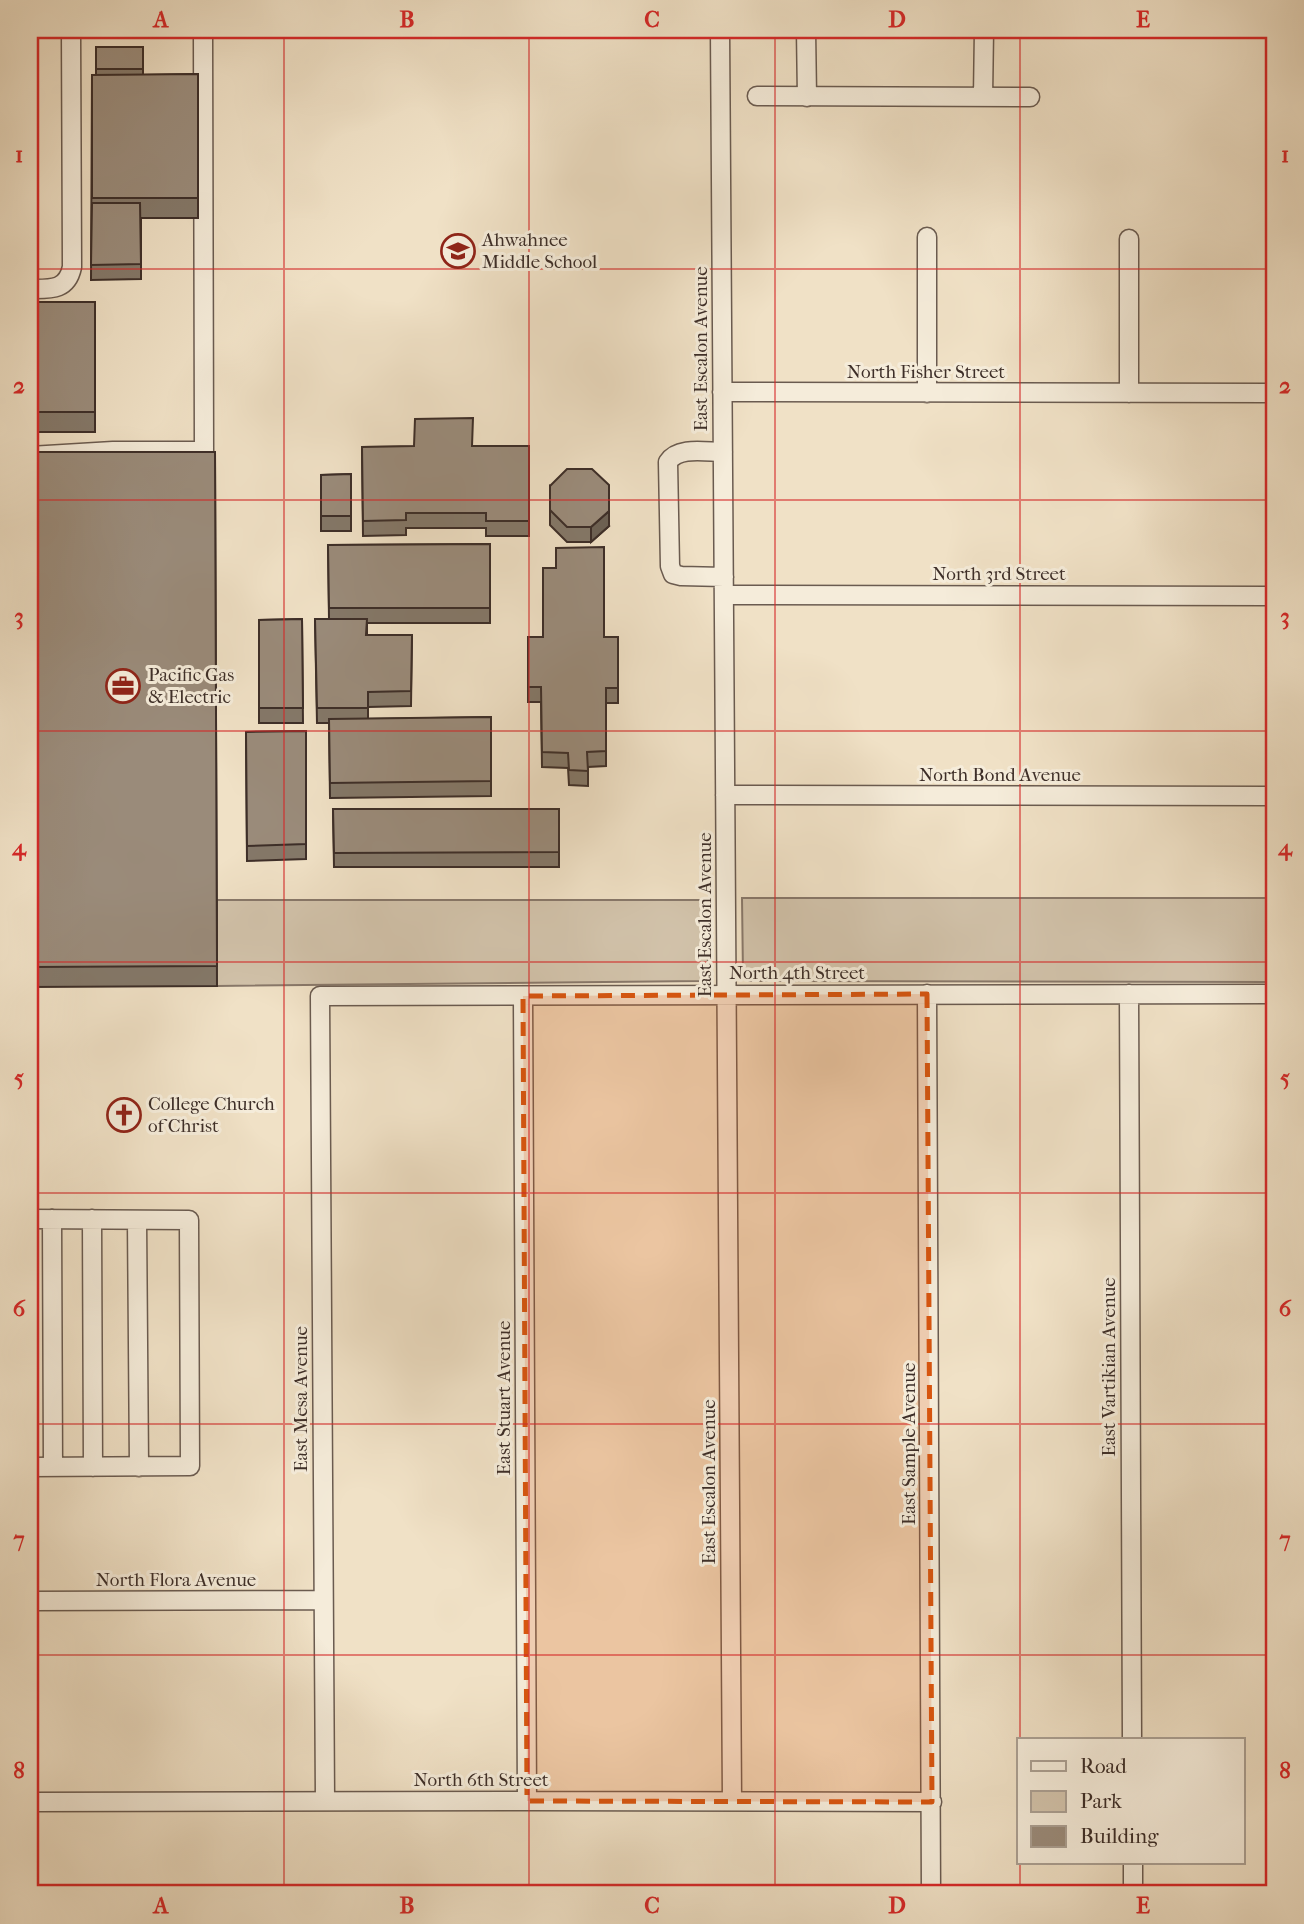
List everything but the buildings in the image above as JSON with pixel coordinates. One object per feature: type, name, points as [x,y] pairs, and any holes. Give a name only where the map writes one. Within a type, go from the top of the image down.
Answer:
[{"type":"street","points":[[30,289],[58,287],[69,278],[72,267],[71,30]]},
{"type":"street","points":[[30,456],[113,451],[204,450],[203,30]]},
{"type":"street","name":"East Escalon Avenue","points":[[720,30],[732,1801]]},
{"type":"street","points":[[806,30],[807,97]]},
{"type":"street","points":[[983,97],[984,30]]},
{"type":"street","points":[[757,96],[1030,97]]},
{"type":"street","points":[[927,237],[927,393]]},
{"type":"street","points":[[1129,239],[1129,393]]},
{"type":"street","name":"North Fisher Street","points":[[722,392],[1274,393]]},
{"type":"street","name":"North 3rd Street","points":[[723,452],[678,452],[668,462],[670,566],[673,573],[724,586],[1274,596]]},
{"type":"street","name":"North Bond Avenue","points":[[725,795],[1274,796]]},
{"type":"street","name":"East Sample Avenue","points":[[927,994],[931,1894]]},
{"type":"street","name":"East Vartikian Avenue","points":[[1129,994],[1132,1738]]},
{"type":"street","name":"North 4th Street","points":[[320,996],[1274,994]]},
{"type":"street","name":"East Mesa Avenue","points":[[320,996],[325,1801]]},
{"type":"street","name":"East Stuart Avenue","points":[[523,996],[527,1801]]},
{"type":"street","points":[[30,1219],[189,1220],[190,1466],[30,1468]]},
{"type":"street","points":[[52,1219],[53,1467]]},
{"type":"street","points":[[92,1219],[93,1467]]},
{"type":"street","points":[[137,1220],[139,1467]]},
{"type":"street","name":"North Flora Avenue","points":[[30,1601],[323,1601]]},
{"type":"street","name":"North 6th Street","points":[[30,1802],[932,1802]]},
{"type":"street","points":[[1133,1864],[1133,1894]]},
{"type":"highlighted area","points":[[927,994],[932,1802],[527,1801],[523,996]]},
{"type":"green space","points":[[742,898],[1274,898],[1274,982],[749,981],[743,975]]},
{"type":"green space","points":[[217,900],[707,900],[708,975],[701,981],[217,986]]},
{"type":"place","name":"Ahwahnee Middle School","points":[[458,251]]},
{"type":"place","name":"Pacific Gas & Electric","points":[[123,686]]},
{"type":"place","name":"College Church of Christ","points":[[124,1115]]}]
